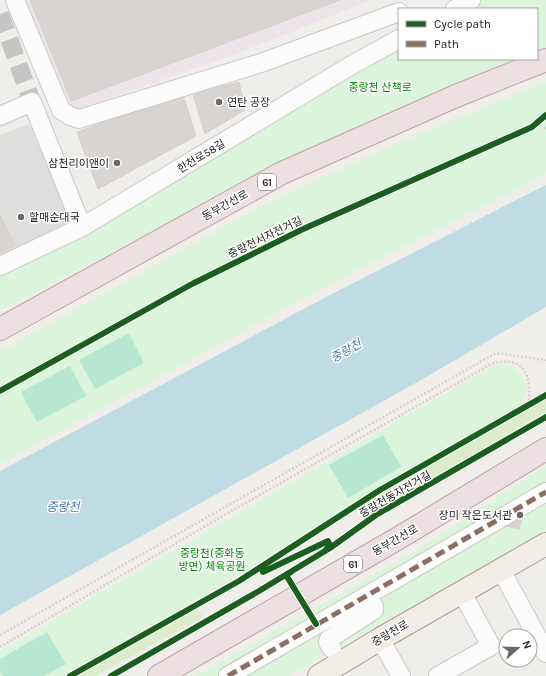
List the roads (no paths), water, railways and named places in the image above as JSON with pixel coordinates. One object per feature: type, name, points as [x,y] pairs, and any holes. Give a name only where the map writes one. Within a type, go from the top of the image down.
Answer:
[{"type":"highway","name":"동부간선로","points":[[0,329],[282,173],[456,96],[546,60]]},
{"type":"highway","name":"동부간선로","points":[[159,676],[397,539],[546,449]]},
{"type":"main road","name":"중랑천로","points":[[319,676],[380,639],[546,544]]},
{"type":"street","points":[[15,0],[61,110],[70,116],[79,119],[261,63],[398,12]]},
{"type":"street","points":[[457,8],[471,0]]},
{"type":"street","name":"한천로58길","points":[[0,266],[82,227],[350,66],[398,41]]},
{"type":"street","points":[[0,116],[32,102],[82,227]]},
{"type":"street","points":[[228,676],[546,492]]},
{"type":"street","points":[[501,570],[539,626],[546,653]]},
{"type":"street","points":[[438,676],[491,646],[462,593]]},
{"type":"street","points":[[316,624],[322,627],[370,605],[374,606],[374,610],[329,639],[328,642],[332,649]]},
{"type":"street","points":[[380,639],[401,676]]},
{"type":"water","name":"중랑천","points":[[546,185],[546,307],[428,376],[0,615],[0,471],[328,296]]},
{"type":"tunnel","points":[[0,14],[32,102]]},
{"type":"place","name":"연탄 공장","points":[[219,102]]},
{"type":"place","name":"삼천리이앤이","points":[[117,163]]},
{"type":"place","name":"할매순대국","points":[[21,217]]},
{"type":"place","name":"장미 작은도서관","points":[[520,515]]},
{"type":"park label","name":"중랑천 산책로","points":[[380,87]]},
{"type":"park label","name":"중랑천(중화동 방면) 체육공원","points":[[212,559]]}]
